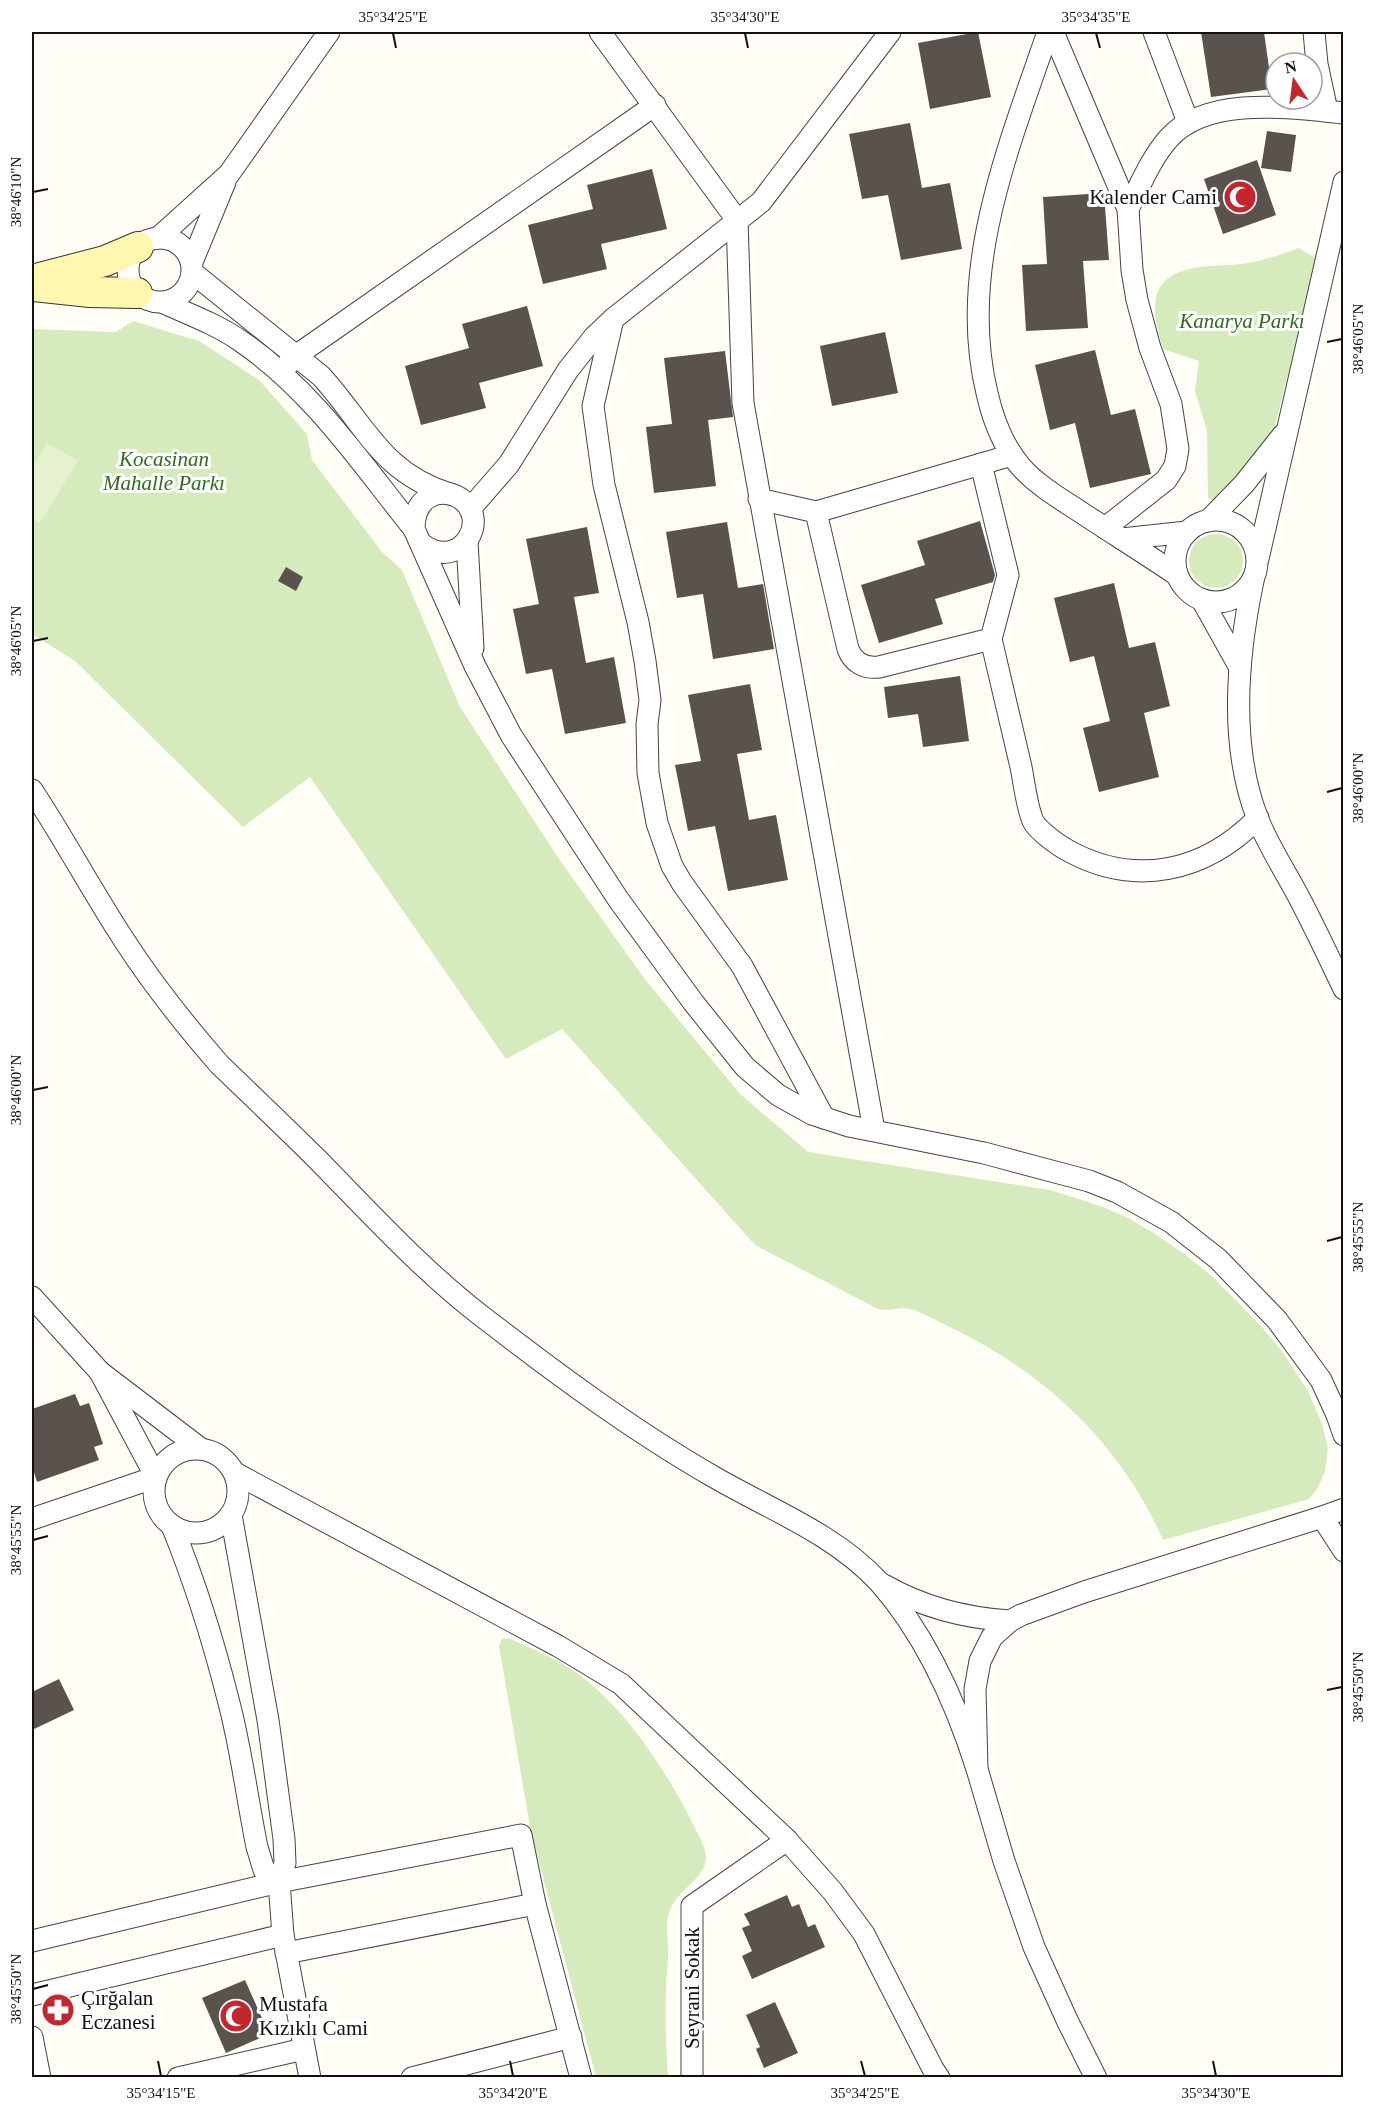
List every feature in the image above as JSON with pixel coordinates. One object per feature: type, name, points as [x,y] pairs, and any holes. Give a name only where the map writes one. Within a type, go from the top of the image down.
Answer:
[{"type":"street","points":[[164,303],[174,300],[190,284],[192,268],[229,174],[329,32]]},
{"type":"street","points":[[600,32],[737,220],[743,404],[874,1130]]},
{"type":"street","points":[[470,509],[509,464],[568,369],[594,337],[613,319],[761,202],[890,32]]},
{"type":"street","points":[[1048,32],[999,182],[989,222],[980,274],[978,330],[984,381],[996,422],[1012,455],[1040,485],[1177,575]]},
{"type":"street","points":[[1053,32],[1128,209],[1130,250],[1137,300],[1150,348],[1171,404],[1178,448],[1175,466],[1166,480],[1114,533]]},
{"type":"street","points":[[1154,32],[1188,122]]},
{"type":"street","points":[[1128,209],[1162,147],[1177,130],[1188,122],[1214,111],[1277,107],[1335,112],[1317,64],[1314,32]]},
{"type":"street","points":[[280,372],[297,355],[655,105]]},
{"type":"street","points":[[229,174],[132,255],[128,274],[131,284],[145,299],[164,303],[220,328],[280,372],[326,419],[429,549],[446,553],[461,547],[467,541]]},
{"type":"street","points":[[1287,429],[1244,484],[1208,520],[1187,532],[1180,541],[1176,552],[1177,575],[1183,586],[1202,600],[1225,602],[1245,591],[1257,570],[1344,182]]},
{"type":"street","points":[[32,280],[105,261],[148,242],[169,239],[179,244],[187,252],[192,268],[321,376],[392,463],[423,484],[465,502],[470,509],[473,525],[467,541],[475,666]]},
{"type":"street","points":[[32,286],[90,292],[137,292]]},
{"type":"street","points":[[613,319],[593,406],[604,485],[638,622],[645,661],[650,700],[647,724],[648,773],[657,824],[664,848],[677,874],[742,966],[824,1118]]},
{"type":"street","points":[[759,499],[816,512],[1012,455]]},
{"type":"street","points":[[981,464],[1008,575],[991,639],[1033,822],[1062,847],[1096,864],[1135,871],[1165,869],[1211,855],[1244,832],[1257,818]]},
{"type":"street","points":[[450,494],[433,495],[420,505],[416,512],[418,536],[475,666],[512,735],[618,899],[738,1059],[761,1082],[794,1105],[824,1118],[984,1153],[1089,1181],[1117,1192],[1171,1222],[1218,1259],[1277,1320],[1321,1380],[1344,1435]]},
{"type":"street","points":[[816,512],[848,648],[859,664],[872,668],[879,667],[991,639]]},
{"type":"street","points":[[1208,520],[1220,520],[1242,528],[1256,547],[1258,558]]},
{"type":"street","points":[[1114,533],[1187,532]]},
{"type":"street","points":[[1252,581],[1242,639],[1240,668],[1243,765],[1257,818],[1344,989]]},
{"type":"street","points":[[1202,600],[1240,668]]},
{"type":"street","points":[[32,790],[126,943],[186,1025],[219,1064],[403,1247],[477,1312],[601,1405],[713,1476],[819,1535],[852,1558],[879,1582],[902,1613],[940,1676],[963,1726],[1017,1901],[1034,1947],[1096,2078]]},
{"type":"street","points":[[32,1297],[100,1372],[201,1449]]},
{"type":"street","points":[[100,1372],[156,1478]]},
{"type":"street","points":[[201,1449],[215,1453],[227,1461],[235,1473],[239,1488],[237,1502],[231,1515],[222,1525],[210,1531],[197,1534],[184,1532],[172,1526],[162,1516],[156,1504],[154,1491],[156,1478],[173,1456],[187,1450],[201,1449]]},
{"type":"street","points":[[235,1473],[558,1646],[621,1684],[787,1840],[833,1892],[864,1934],[939,2078]]},
{"type":"street","points":[[32,1519],[156,1478]]},
{"type":"street","points":[[977,1769],[976,1674],[992,1637],[1010,1621],[1084,1592],[1344,1509]]},
{"type":"street","points":[[231,1515],[268,1720],[284,1839],[285,1863],[279,1882],[285,1944],[310,2078]]},
{"type":"street","points":[[1322,1517],[1344,1551]]},
{"type":"street","points":[[172,1526],[189,1567],[229,1701],[257,1847],[264,1870],[279,1882]]},
{"type":"street","points":[[879,1582],[914,1601],[934,1608],[958,1615],[1010,1621]]},
{"type":"street","points":[[32,1941],[279,1882],[521,1834],[535,1904],[581,2078]]},
{"type":"street","name":"Seyrani Sokak","points":[[692,2078],[692,1906],[787,1840]]},
{"type":"street","points":[[32,1995],[285,1944],[535,1904]]},
{"type":"street","points":[[32,2037],[40,2078]]},
{"type":"street","points":[[412,2078],[571,2037]]},
{"type":"street","points":[[178,2078],[304,2049]]},
{"type":"green space","name":"Kanarya Parkı","points":[[1299,248],[1317,259],[1267,457],[1226,506],[1208,498],[1207,431],[1195,391],[1199,361],[1163,349],[1156,319],[1157,295],[1162,285],[1170,277],[1183,271],[1200,267],[1249,263]]},
{"type":"green space","name":"Kocasinan Mahalle Parkı","points":[[133,321],[199,341],[259,380],[307,434],[312,460],[382,552],[402,570],[460,707],[559,859],[644,978],[740,1094],[808,1152],[1050,1190],[1103,1207],[1128,1218],[1183,1253],[1213,1277],[1261,1326],[1281,1350],[1308,1391],[1322,1424],[1328,1448],[1325,1472],[1316,1491],[1309,1499],[1163,1540],[1126,1474],[1103,1444],[1051,1391],[989,1348],[956,1330],[911,1309],[878,1309],[755,1245],[562,1029],[506,1059],[310,777],[243,827],[75,661],[32,634],[32,329],[116,332]]},
{"type":"green space","points":[[47,443],[78,461],[40,523],[32,518],[32,468]]},
{"type":"green space","points":[[1216,534],[1226,536],[1235,542],[1241,551],[1243,561],[1241,571],[1235,580],[1226,586],[1216,588],[1206,586],[1197,580],[1191,571],[1189,561],[1191,551],[1197,542],[1206,536]]},
{"type":"green space","points":[[508,1638],[564,1664],[598,1690],[630,1724],[658,1764],[683,1804],[703,1845],[706,1854],[704,1866],[696,1879],[678,1897],[667,1922],[668,2077],[596,2077],[531,1832],[499,1646],[502,1639]]},
{"type":"building","points":[[978,32],[991,97],[930,109],[918,43]]},
{"type":"building","points":[[1201,32],[1264,32],[1267,51],[1264,51],[1264,90],[1211,97]]},
{"type":"building","points":[[910,123],[922,188],[950,183],[962,249],[901,260],[888,195],[862,199],[849,134]]},
{"type":"building","points":[[1267,131],[1296,135],[1291,172],[1261,168]]},
{"type":"building","name":"Kalender Cami","points":[[1257,160],[1276,215],[1223,234],[1204,179]]},
{"type":"building","points":[[652,169],[667,229],[601,244],[607,269],[543,284],[528,225],[593,209],[587,185]]},
{"type":"building","points":[[1104,193],[1109,260],[1083,261],[1088,328],[1026,331],[1022,265],[1047,264],[1043,197]]},
{"type":"building","points":[[527,306],[543,366],[479,383],[486,408],[421,425],[405,366],[469,348],[462,324]]},
{"type":"building","points":[[885,332],[898,393],[832,406],[820,346]]},
{"type":"building","points":[[1095,350],[1111,415],[1135,409],[1151,474],[1090,488],[1075,423],[1050,430],[1035,365]]},
{"type":"building","points":[[725,351],[733,417],[708,420],[716,486],[654,493],[646,427],[672,424],[664,358]]},
{"type":"building","points":[[980,521],[995,575],[993,582],[935,599],[943,624],[879,643],[861,585],[925,565],[917,541]]},
{"type":"building","points":[[727,522],[738,588],[763,584],[774,649],[713,659],[703,594],[677,598],[666,532]]},
{"type":"building","points":[[587,527],[599,593],[574,597],[586,663],[614,657],[626,723],[565,734],[552,669],[526,674],[513,609],[539,604],[526,539]]},
{"type":"building","points":[[286,567],[303,577],[296,591],[278,581]]},
{"type":"building","points":[[1114,583],[1129,648],[1155,642],[1170,706],[1144,713],[1159,777],[1099,792],[1083,728],[1110,721],[1094,656],[1070,662],[1054,598]]},
{"type":"building","points":[[960,676],[969,741],[923,747],[918,714],[888,718],[884,687]]},
{"type":"building","points":[[750,684],[762,750],[737,754],[749,820],[776,815],[788,880],[728,891],[715,826],[688,831],[675,765],[701,761],[688,695]]},
{"type":"building","points":[[75,1394],[80,1406],[89,1403],[103,1444],[94,1447],[99,1460],[37,1482],[32,1466],[32,1409]]},
{"type":"building","points":[[59,1679],[74,1710],[32,1730],[32,1692]]},
{"type":"building","points":[[787,1895],[792,1907],[799,1904],[808,1927],[815,1924],[825,1947],[752,1979],[742,1956],[752,1951],[742,1928],[750,1925],[744,1914]]},
{"type":"building","name":"Mustafa Kızıklı Cami","points":[[245,1980],[269,2034],[226,2053],[202,1998]]},
{"type":"building","points":[[775,2002],[798,2053],[764,2068],[756,2049],[760,2047],[746,2015]]},
{"type":"place","name":"Kalender Cami","points":[[1240,197]]},
{"type":"place","name":"Çırğalan Eczanesi","points":[[58,2010]]},
{"type":"place","name":"Mustafa Kızıklı Cami","points":[[236,2016]]}]
